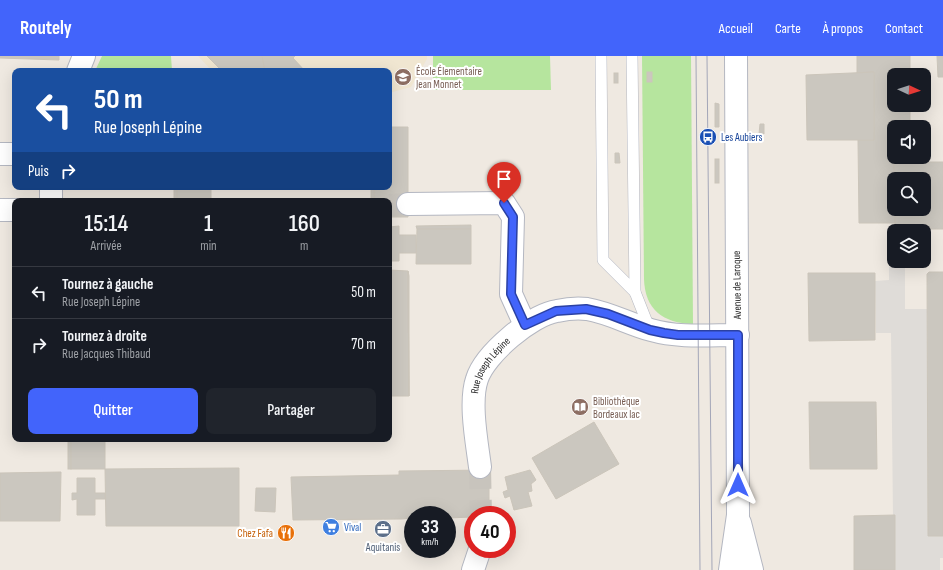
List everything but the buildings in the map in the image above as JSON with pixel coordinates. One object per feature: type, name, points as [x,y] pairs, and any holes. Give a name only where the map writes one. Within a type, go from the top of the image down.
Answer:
[{"type":"street","points":[[79,68],[84,56]]},
{"type":"street","name":"Avenue de Laroque","points":[[730,570],[738,515],[736,56]]},
{"type":"street","points":[[0,154],[12,154]]},
{"type":"street","points":[[408,204],[504,203],[513,217],[511,294],[525,325]]},
{"type":"street","points":[[0,210],[12,210]]},
{"type":"street","name":"Rue Joseph Lépine","points":[[480,467],[474,410],[476,380],[488,357],[525,325],[556,311],[586,309],[608,314],[650,330],[678,335],[738,335]]},
{"type":"street","name":"Avenue de Laroque","points":[[738,515],[752,570]]},
{"type":"street","points":[[473,570],[477,558]]},
{"type":"lane","points":[[601,56],[603,260],[634,292],[650,330]]},
{"type":"lane","points":[[632,56],[634,292]]},
{"type":"shaded area","name":"École Élementaire Jean Monnet","points":[[198,56],[427,56],[427,59],[411,87],[392,92],[392,68],[209,68]]},
{"type":"shaded area","points":[[889,268],[905,268],[905,309],[927,309],[928,536],[943,536],[943,558],[940,558],[940,570],[895,570],[891,333],[876,333],[875,281],[889,280]]},
{"type":"green space","points":[[102,56],[171,56],[172,68],[96,68]]},
{"type":"green space","points":[[433,56],[550,56],[551,90],[433,90]]},
{"type":"green space","points":[[642,56],[691,56],[693,324],[673,321],[658,313],[652,307],[645,290]]},
{"type":"tunnel","points":[[392,205],[408,204]]},
{"type":"tunnel","points":[[480,467],[481,506]]},
{"type":"tram line","points":[[696,56],[700,570]]},
{"type":"tram line","points":[[707,56],[712,570]]},
{"type":"place","name":"École Élementaire Jean Monnet","points":[[403,77]]},
{"type":"place","name":"Les Aubiers","points":[[708,137]]},
{"type":"place","name":"Bibliothèque Bordeaux lac","points":[[580,407]]},
{"type":"place","name":"Vival","points":[[331,527]]},
{"type":"place","name":"Aquitanis","points":[[383,529]]},
{"type":"place","name":"Chez Fafa","points":[[286,533]]},
{"type":"route","points":[[504,203],[513,217],[511,294],[525,325],[556,311],[586,309],[608,314],[650,330],[664,333],[678,335],[738,335],[738,485]]}]
